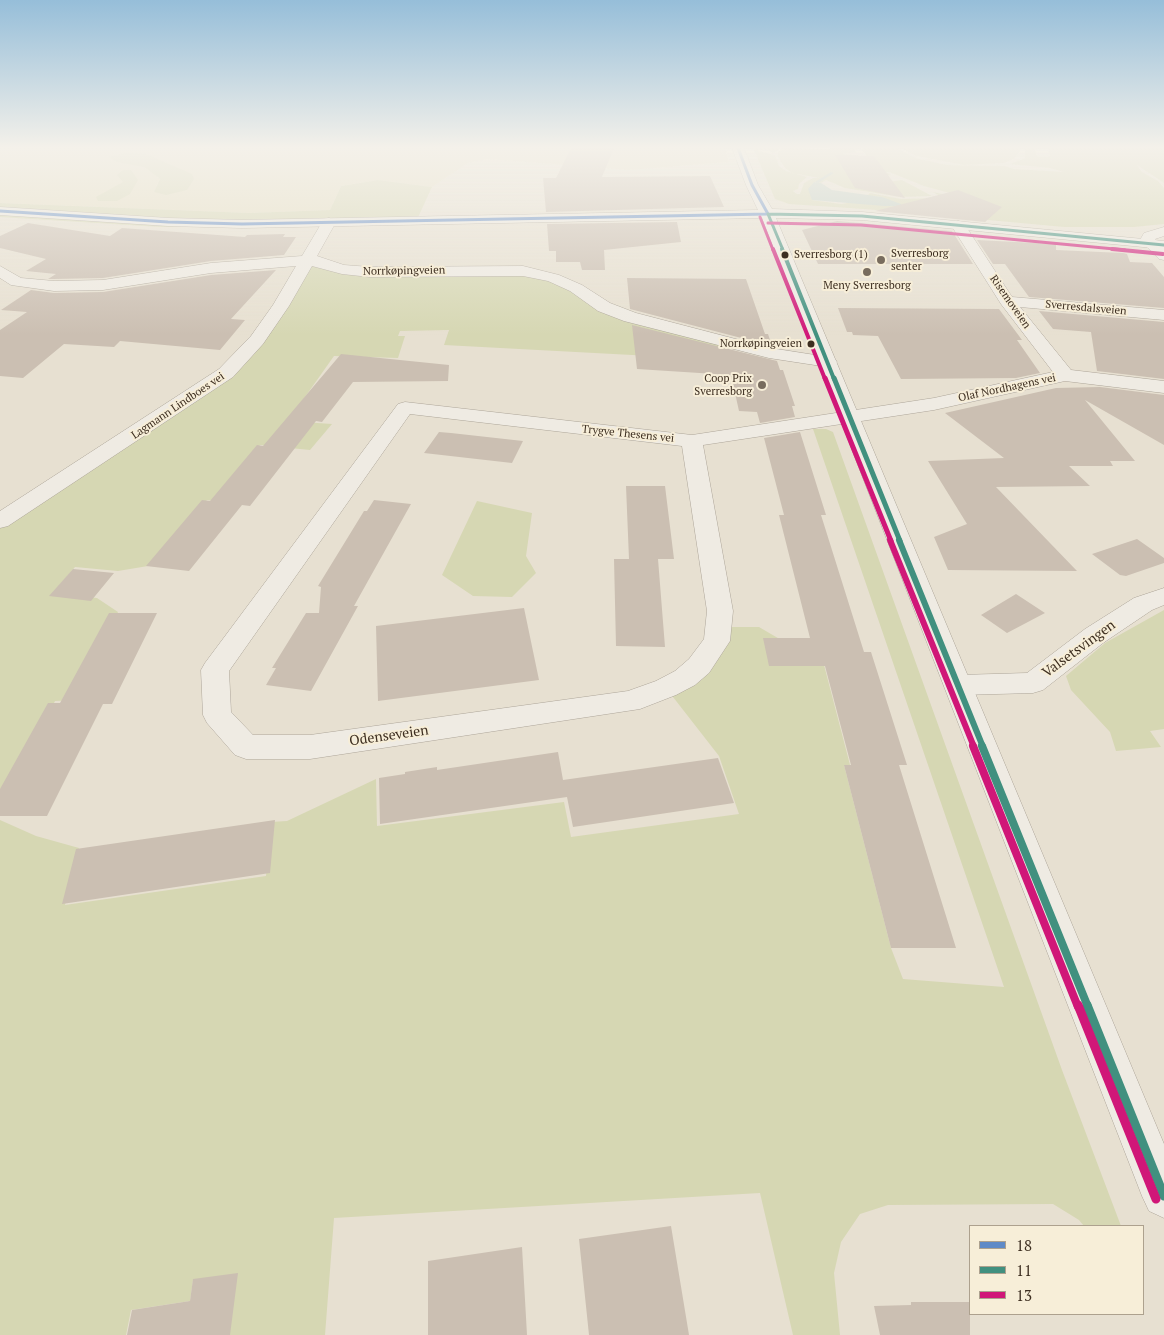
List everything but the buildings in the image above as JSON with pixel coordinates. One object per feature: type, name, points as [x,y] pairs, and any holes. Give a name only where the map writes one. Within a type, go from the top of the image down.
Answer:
[{"type":"street","points":[[766,210],[960,685],[1164,1196]]},
{"type":"street","points":[[0,211],[204,224],[768,214],[862,216],[1157,244]]},
{"type":"street","name":"Lagmann Lindboes vei","points":[[0,521],[226,373],[257,340],[281,306],[329,222]]},
{"type":"street","name":"Risemoveien","points":[[958,225],[1008,300],[1065,375]]},
{"type":"street","points":[[1164,231],[1149,236],[1147,240],[1157,244],[1164,256]]},
{"type":"street","name":"Norrkøpingveien","points":[[0,271],[17,282],[36,286],[78,286],[135,281],[244,264],[306,260],[358,272],[497,270],[542,274],[576,288],[604,307],[630,317],[769,353],[811,362],[828,362]]},
{"type":"street","name":"Sverresdalsveien","points":[[1008,300],[1164,315]]},
{"type":"street","name":"Olaf Nordhagens vei","points":[[851,416],[934,404],[1065,375],[1164,386]]},
{"type":"street","name":"Trygve Thesens vei","points":[[405,408],[692,441],[851,416]]},
{"type":"street","name":"Odenseveien","points":[[405,408],[215,670],[218,715],[246,747],[310,747],[630,701],[658,691],[685,678],[700,666],[717,641],[720,627],[720,611],[692,441]]},
{"type":"street","name":"Valsetsvingen","points":[[960,685],[1033,683],[1094,636],[1143,604],[1164,596]]},
{"type":"shaded area","points":[[182,210],[322,210],[249,213]]},
{"type":"green space","points":[[0,210],[182,210],[249,213],[322,210],[421,210],[415,224],[161,227],[0,217]]},
{"type":"green space","points":[[963,210],[1164,210],[1164,224],[1134,227],[1064,227],[977,219]]},
{"type":"green space","points":[[306,260],[358,272],[513,272],[553,278],[630,317],[720,340],[734,356],[651,356],[444,345],[449,330],[400,331],[398,336],[405,336],[398,358],[334,356],[288,421],[332,424],[310,450],[260,445],[215,501],[207,500],[154,565],[118,571],[75,567],[53,593],[97,598],[118,612],[77,700],[55,701],[0,813],[0,521],[226,373]]},
{"type":"green space","points":[[813,429],[826,429],[833,432],[1062,1070],[1121,1225],[1083,1225],[1079,1220],[1053,1204],[888,1205],[860,1214],[841,1242],[834,1273],[840,1335],[793,1335],[760,1193],[334,1218],[325,1335],[229,1335],[193,1280],[190,1301],[131,1310],[126,1335],[0,1335],[0,820],[36,836],[79,848],[65,905],[266,876],[271,822],[287,821],[376,779],[377,826],[564,802],[571,837],[739,814],[719,756],[666,688],[720,627],[759,627],[824,665],[850,765],[844,765],[891,948],[903,979],[1004,987]]},
{"type":"green space","points":[[477,501],[532,513],[526,556],[536,573],[512,597],[473,596],[442,575]]},
{"type":"green space","points":[[1164,610],[1164,729],[1150,731],[1161,747],[1116,751],[1110,732],[1071,690],[1066,676],[1105,643]]},
{"type":"transit line","name":"18","points":[[766,210],[768,214]]},
{"type":"transit line","name":"18","points":[[0,211],[168,222],[242,224],[768,214]]},
{"type":"transit line","name":"11","points":[[768,214],[1164,1196]]},
{"type":"transit line","name":"11","points":[[768,214],[862,216],[1164,245]]},
{"type":"transit line","name":"13","points":[[760,217],[1156,1199]]},
{"type":"transit line","name":"13","points":[[768,223],[861,225],[1163,254]]},
{"type":"place","name":"Sverresborg (1)","points":[[785,255]]},
{"type":"place","name":"Sverresborg senter","points":[[881,260]]},
{"type":"place","name":"Meny Sverresborg","points":[[867,272]]},
{"type":"place","name":"Norrkøpingveien","points":[[811,344]]},
{"type":"place","name":"Coop Prix Sverresborg","points":[[762,385]]}]
